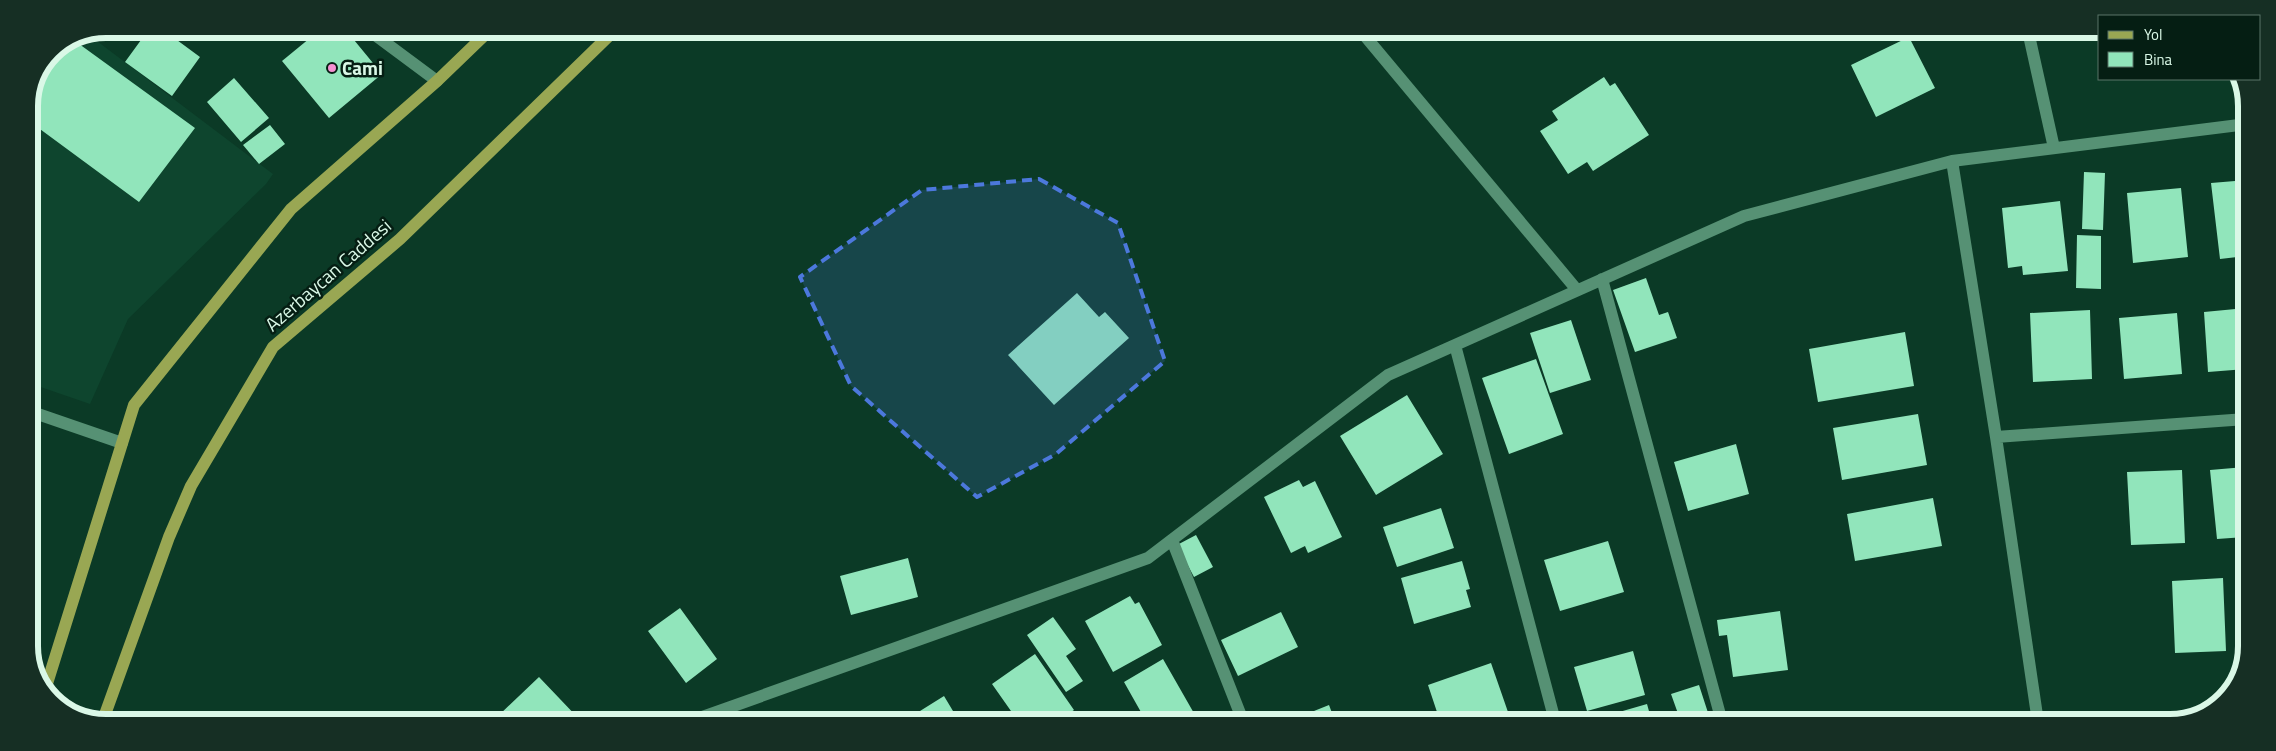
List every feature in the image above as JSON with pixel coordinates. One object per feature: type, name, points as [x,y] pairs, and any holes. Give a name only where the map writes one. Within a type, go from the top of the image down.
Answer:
[{"type":"main road","points":[[48,681],[134,405],[291,209],[437,82],[482,38]]},
{"type":"main road","name":"Azerbaycan Caddesi","points":[[105,714],[169,537],[191,486],[273,347],[400,239],[607,38]]},
{"type":"street","points":[[379,38],[437,82]]},
{"type":"street","points":[[1367,38],[1577,290]]},
{"type":"street","points":[[2030,38],[2054,148]]},
{"type":"street","points":[[711,714],[1148,558],[1388,375],[1744,216],[1952,161],[2238,125]]},
{"type":"street","points":[[1952,161],[1996,437],[2037,714]]},
{"type":"street","points":[[1602,279],[1720,714]]},
{"type":"street","points":[[1455,345],[1552,714]]},
{"type":"street","points":[[38,415],[122,443]]},
{"type":"street","points":[[1996,437],[2238,420]]},
{"type":"street","points":[[1172,540],[1241,714]]},
{"type":"highlighted area","points":[[1039,179],[1118,223],[1165,361],[1056,454],[977,497],[851,386],[800,277],[922,190]]},
{"type":"shaded area","points":[[94,39],[273,174],[266,184],[128,319],[90,404],[38,386],[37,105],[43,79],[57,57],[79,43]]},
{"type":"building","points":[[142,38],[174,38],[200,57],[172,96],[125,62]]},
{"type":"building","name":"Cami","points":[[310,38],[352,38],[382,74],[329,118],[282,61]]},
{"type":"building","points":[[1910,38],[1935,88],[1876,117],[1851,65]]},
{"type":"building","points":[[78,43],[195,128],[139,202],[37,127],[37,105],[43,79],[57,57]]},
{"type":"building","points":[[1604,77],[1610,86],[1615,83],[1649,135],[1593,171],[1587,162],[1568,174],[1540,131],[1558,120],[1552,111]]},
{"type":"building","points":[[234,78],[269,118],[241,142],[207,102]]},
{"type":"building","points":[[270,125],[285,144],[259,164],[243,145]]},
{"type":"building","points":[[2084,172],[2105,173],[2103,230],[2082,229]]},
{"type":"building","points":[[2238,181],[2238,257],[2220,259],[2211,183]]},
{"type":"building","points":[[2181,188],[2188,257],[2133,263],[2127,193]]},
{"type":"building","points":[[2060,201],[2068,271],[2023,275],[2022,266],[2008,268],[2002,208]]},
{"type":"building","points":[[2077,235],[2101,236],[2101,289],[2076,288]]},
{"type":"building","points":[[1646,278],[1659,315],[1668,312],[1677,338],[1635,352],[1613,290]]},
{"type":"building","points":[[1077,293],[1099,317],[1105,312],[1129,338],[1054,405],[1008,355]]},
{"type":"building","points":[[2238,309],[2238,370],[2208,372],[2204,312]]},
{"type":"building","points":[[2090,310],[2092,379],[2033,382],[2030,313]]},
{"type":"building","points":[[2177,313],[2182,374],[2124,379],[2119,318]]},
{"type":"building","points":[[1571,320],[1591,380],[1550,393],[1530,333]]},
{"type":"building","points":[[1905,332],[1914,386],[1818,402],[1809,349]]},
{"type":"building","points":[[1536,359],[1563,434],[1509,454],[1482,378]]},
{"type":"building","points":[[1407,395],[1443,454],[1376,495],[1340,436]]},
{"type":"building","points":[[1918,414],[1927,465],[1842,480],[1833,428]]},
{"type":"building","points":[[38,436],[41,437],[38,449]]},
{"type":"building","points":[[1736,444],[1749,494],[1688,511],[1674,462]]},
{"type":"building","points":[[2238,468],[2238,538],[2217,539],[2210,470]]},
{"type":"building","points":[[2182,470],[2185,543],[2131,545],[2127,472]]},
{"type":"building","points":[[1299,480],[1303,487],[1315,481],[1342,537],[1308,553],[1305,546],[1291,553],[1264,497]]},
{"type":"building","points":[[1933,498],[1942,546],[1855,561],[1847,514]]},
{"type":"building","points":[[1441,508],[1454,548],[1397,567],[1383,527]]},
{"type":"building","points":[[1196,535],[1213,567],[1194,577],[1177,545]]},
{"type":"building","points":[[1608,541],[1624,592],[1560,611],[1544,560]]},
{"type":"building","points":[[908,558],[918,597],[851,615],[840,576]]},
{"type":"building","points":[[1462,561],[1470,589],[1466,590],[1471,607],[1414,624],[1401,578]]},
{"type":"building","points":[[2223,578],[2226,651],[2175,653],[2172,581]]},
{"type":"building","points":[[1130,596],[1135,604],[1139,602],[1162,645],[1113,672],[1085,621]]},
{"type":"building","points":[[680,608],[717,659],[686,683],[648,631]]},
{"type":"building","points":[[1780,611],[1788,670],[1733,677],[1727,635],[1719,636],[1717,620]]},
{"type":"building","points":[[1281,612],[1298,647],[1238,676],[1221,640]]},
{"type":"building","points":[[1053,617],[1076,649],[1066,656],[1083,681],[1066,692],[1027,635]]},
{"type":"building","points":[[1633,651],[1645,695],[1587,711],[1574,667]]},
{"type":"building","points":[[1035,654],[1074,710],[1068,714],[1013,714],[992,684]]},
{"type":"building","points":[[1163,659],[1194,714],[1142,714],[1124,682]]},
{"type":"building","points":[[1491,663],[1508,712],[1502,714],[1438,714],[1428,685]]},
{"type":"building","points":[[539,677],[574,714],[500,714]]},
{"type":"building","points":[[1699,685],[1708,714],[1678,714],[1671,694]]},
{"type":"building","points":[[944,696],[955,714],[915,714]]},
{"type":"building","points":[[1647,704],[1650,714],[1612,714]]},
{"type":"building","points":[[1329,705],[1332,714],[1306,714]]},
{"type":"place","name":"Cami","points":[[332,68]]}]
